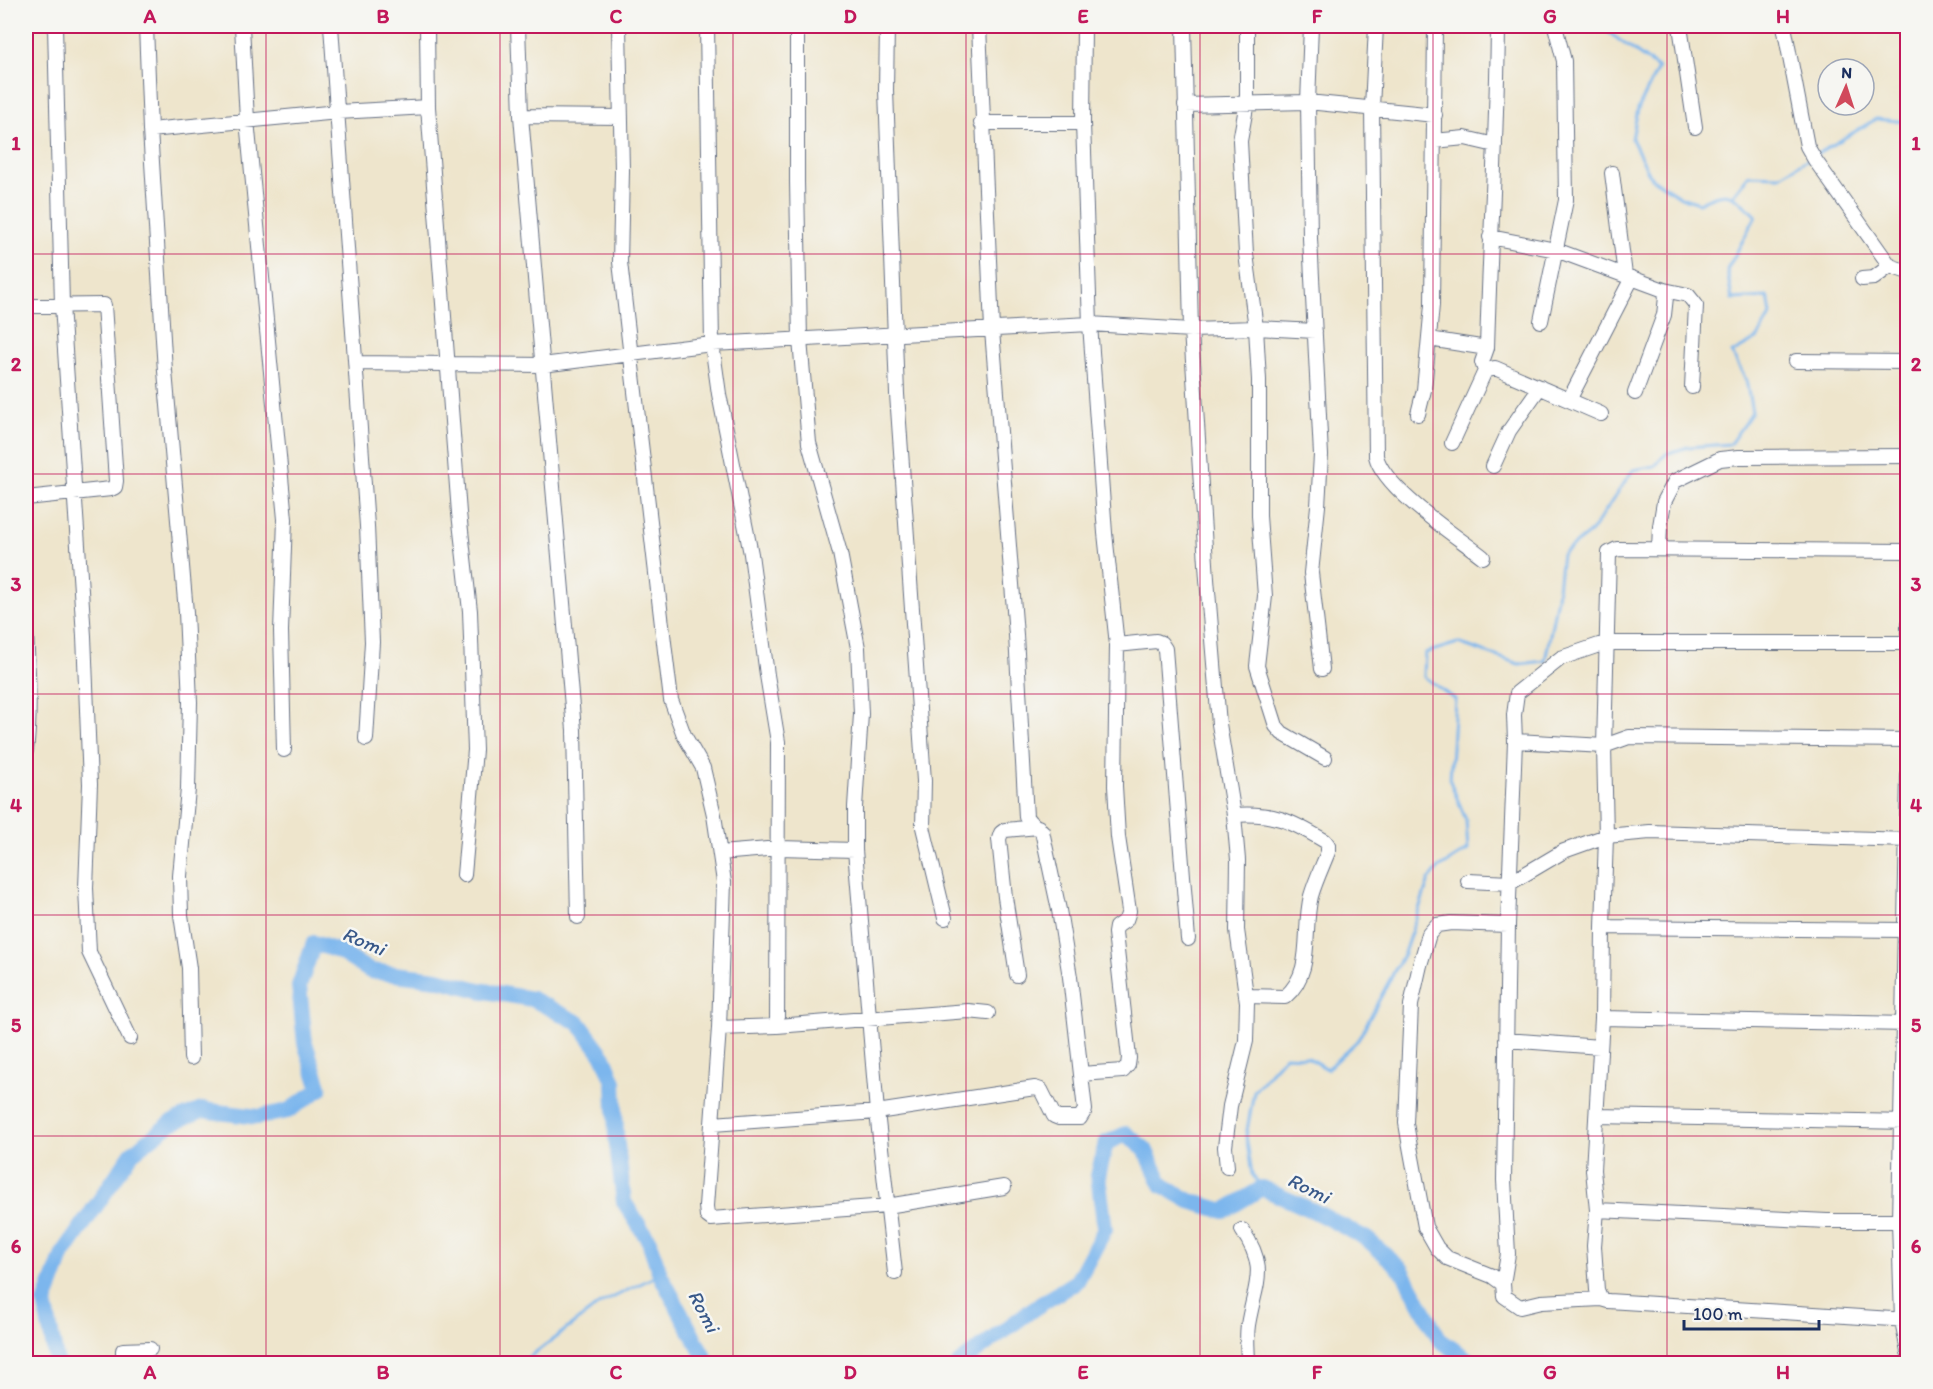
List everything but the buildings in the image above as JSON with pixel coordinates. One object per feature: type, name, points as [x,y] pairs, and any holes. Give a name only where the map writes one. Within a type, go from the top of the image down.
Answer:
[{"type":"street","points":[[55,26],[62,305],[84,636],[90,784],[86,888],[89,952],[130,1038]]},
{"type":"street","points":[[146,26],[165,371],[186,612],[190,702],[188,789],[180,876],[181,915],[189,968],[191,1058]]},
{"type":"street","points":[[242,26],[247,120],[285,519],[281,632],[284,750]]},
{"type":"street","points":[[332,26],[368,526],[372,642],[366,739]]},
{"type":"street","points":[[427,26],[428,107],[459,513],[470,611],[475,750],[464,875]]},
{"type":"street","points":[[518,26],[521,116],[574,730],[578,917]]},
{"type":"street","points":[[619,26],[620,262],[671,700],[684,735],[703,768],[714,814],[724,882],[719,1028],[707,1216],[711,1219],[887,1206],[1004,1187]]},
{"type":"street","points":[[707,26],[712,344],[719,394],[751,554],[778,742],[777,1026]]},
{"type":"street","points":[[797,26],[800,340],[809,443],[840,553],[858,648],[861,714],[855,807],[855,850],[877,1112],[895,1273]]},
{"type":"street","points":[[887,26],[886,90],[897,393],[924,781],[923,827],[945,918]]},
{"type":"street","points":[[713,1124],[877,1112],[1035,1088],[1041,1090],[1054,1116],[1080,1118],[1084,1115],[1070,977],[1061,921],[1042,831],[1026,817],[1017,635],[992,330],[988,216],[981,123],[979,26]]},
{"type":"street","points":[[1081,1074],[1124,1071],[1129,1058],[1115,933],[1116,927],[1126,920],[1129,911],[1117,827],[1115,786],[1117,645],[1105,533],[1090,324],[1083,123],[1084,26]]},
{"type":"street","points":[[1184,26],[1191,330],[1207,579],[1219,724],[1234,815],[1238,860],[1237,930],[1248,1022],[1246,1041],[1230,1106],[1225,1147],[1227,1167]]},
{"type":"street","points":[[1247,26],[1246,102],[1240,141],[1246,254],[1256,328],[1259,380],[1259,516],[1265,596],[1257,666],[1276,726],[1282,733],[1325,759]]},
{"type":"street","points":[[1311,26],[1308,102],[1310,238],[1321,455],[1311,573],[1322,669]]},
{"type":"street","points":[[1376,26],[1372,108],[1376,456],[1378,466],[1386,478],[1410,500],[1483,557]]},
{"type":"street","points":[[1418,414],[1424,390],[1432,304],[1435,26]]},
{"type":"street","points":[[1452,443],[1485,370],[1482,362],[1487,348],[1498,26]]},
{"type":"street","points":[[1540,321],[1566,200],[1564,61],[1555,26]]},
{"type":"street","points":[[1680,26],[1695,127]]},
{"type":"street","points":[[1784,26],[1807,146],[1890,266],[1908,272]]},
{"type":"street","points":[[1185,105],[1308,102],[1435,115]]},
{"type":"street","points":[[150,130],[338,112],[428,107]]},
{"type":"street","points":[[521,116],[621,117]]},
{"type":"street","points":[[981,123],[1083,123]]},
{"type":"street","points":[[1434,141],[1465,138],[1495,145]]},
{"type":"street","points":[[1569,400],[1629,276],[1612,173]]},
{"type":"street","points":[[1490,237],[1557,250],[1664,290],[1688,295],[1696,305],[1692,387]]},
{"type":"street","points":[[1862,279],[1874,278],[1890,266]]},
{"type":"street","points":[[1635,393],[1664,315],[1666,297],[1664,290]]},
{"type":"street","points":[[26,306],[104,305],[116,482],[115,487],[111,489],[26,498]]},
{"type":"street","points":[[356,363],[542,365],[712,344],[1090,324],[1191,330],[1256,328],[1315,331]]},
{"type":"street","points":[[1429,339],[1487,348]]},
{"type":"street","points":[[1796,361],[1908,363]]},
{"type":"street","points":[[1485,370],[1495,368],[1601,414]]},
{"type":"street","points":[[1493,466],[1509,431],[1540,387]]},
{"type":"street","points":[[1659,549],[1664,502],[1675,481],[1720,459],[1908,456]]},
{"type":"street","points":[[1600,1299],[1597,1290],[1594,1246],[1597,1210],[1593,1170],[1602,1018],[1606,836],[1605,644],[1609,553],[1617,549],[1908,551]]},
{"type":"street","points":[[1908,624],[1908,649]]},
{"type":"street","points":[[26,632],[28,732],[26,751]]},
{"type":"street","points":[[1117,645],[1156,641],[1161,643],[1165,649],[1188,939]]},
{"type":"street","points":[[1905,1320],[1600,1299],[1542,1302],[1520,1307],[1504,1296],[1503,1284],[1508,1254],[1504,1180],[1506,1040],[1514,715],[1517,693],[1561,658],[1605,644],[1907,643]]},
{"type":"street","points":[[1515,741],[1604,746],[1629,737],[1908,740]]},
{"type":"street","points":[[1908,776],[1904,1123],[1905,1320],[1908,1352]]},
{"type":"street","points":[[1234,815],[1270,815],[1295,824],[1328,845],[1328,852],[1311,897],[1305,962],[1299,981],[1285,997],[1246,996]]},
{"type":"street","points":[[1017,975],[999,839],[1005,830],[1038,827]]},
{"type":"street","points":[[1468,881],[1510,883],[1564,851],[1606,836],[1650,832],[1907,840]]},
{"type":"street","points":[[720,853],[779,848],[855,850]]},
{"type":"street","points":[[1503,1284],[1492,1276],[1447,1258],[1437,1248],[1425,1227],[1406,1124],[1411,1005],[1429,934],[1437,926],[1451,923],[1508,925]]},
{"type":"street","points":[[1603,927],[1906,934]]},
{"type":"street","points":[[719,1028],[871,1020],[968,1011],[988,1013]]},
{"type":"street","points":[[1602,1018],[1905,1025]]},
{"type":"street","points":[[1506,1040],[1600,1047]]},
{"type":"street","points":[[1597,1116],[1904,1123]]},
{"type":"street","points":[[1597,1210],[1827,1221],[1904,1221]]},
{"type":"street","points":[[1242,1230],[1253,1247],[1258,1282],[1248,1327],[1248,1364]]},
{"type":"street","points":[[123,1364],[123,1350],[150,1349]]},
{"type":"waterway","points":[[1262,1188],[1252,1174],[1246,1136],[1254,1091],[1285,1056],[1307,1057],[1327,1069],[1358,1040],[1404,953],[1429,880],[1439,868],[1468,850],[1466,820],[1450,781],[1455,699],[1424,677],[1425,653],[1458,643],[1519,664],[1545,661],[1557,598],[1562,554],[1591,532],[1633,470],[1655,466],[1666,454],[1688,447],[1730,444],[1752,412],[1746,380],[1732,353],[1757,339],[1771,314],[1768,297],[1732,299],[1727,270],[1756,216],[1730,195],[1717,195],[1699,203],[1681,197],[1651,178],[1632,139],[1638,109],[1658,68],[1608,32],[1606,26]]},
{"type":"waterway","points":[[1816,155],[1876,119],[1908,122]]},
{"type":"waterway","points":[[1733,195],[1749,175],[1780,176],[1810,158]]},
{"type":"waterway","name":"Romi","points":[[57,1364],[45,1303],[63,1254],[132,1153],[171,1123],[202,1110],[258,1117],[288,1111],[320,1089],[305,1043],[299,986],[314,943],[338,951],[370,971],[437,979],[479,990],[532,999],[579,1023],[604,1057],[614,1082],[616,1137],[624,1202],[649,1241],[660,1274],[708,1364]]},
{"type":"waterway","name":"Romi","points":[[959,1364],[1033,1309],[1077,1281],[1105,1229],[1098,1176],[1106,1143],[1126,1134],[1145,1149],[1162,1185],[1190,1201],[1224,1211],[1262,1188],[1314,1211],[1367,1239],[1402,1270],[1440,1340],[1474,1364]]},
{"type":"waterway","points":[[520,1364],[600,1304],[660,1274]]}]
